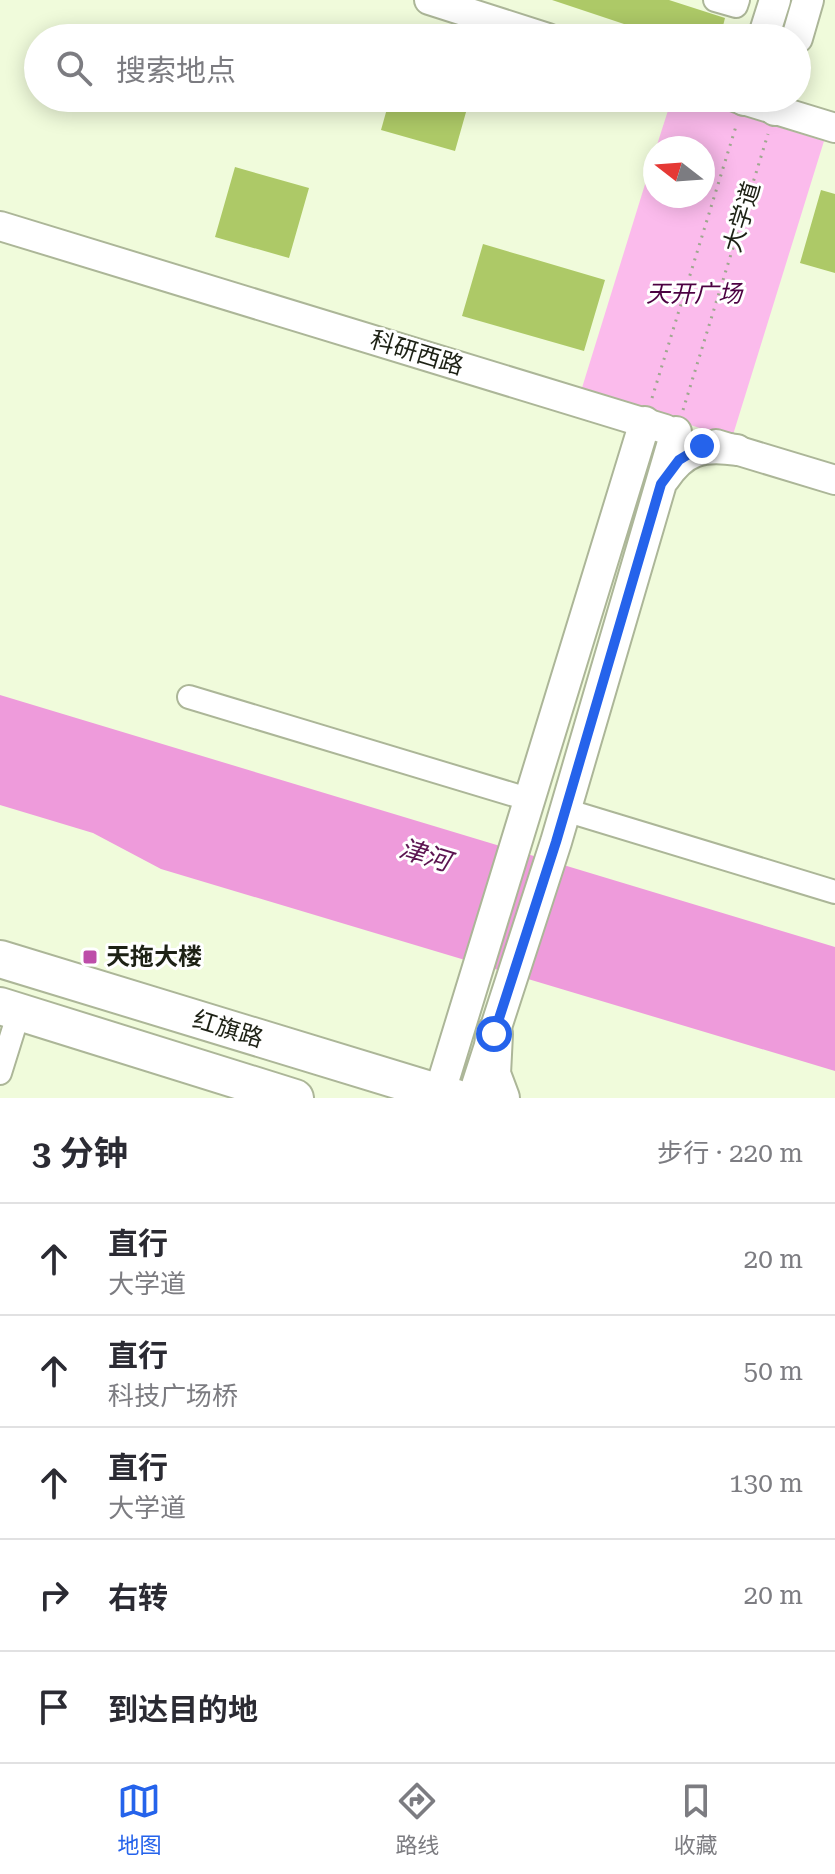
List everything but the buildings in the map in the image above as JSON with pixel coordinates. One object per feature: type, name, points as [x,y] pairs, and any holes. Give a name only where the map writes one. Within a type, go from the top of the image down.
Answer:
[{"type":"highway","name":"红旗路","points":[[0,959],[444,1097]]},
{"type":"highway","name":"红旗路","points":[[9,1009],[295,1098]]},
{"type":"highway","points":[[494,1034],[492,1074],[501,1098]]},
{"type":"main road","points":[[767,24],[775,0]]},
{"type":"main road","points":[[801,24],[808,0]]},
{"type":"main road","points":[[444,1097],[478,966],[645,422]]},
{"type":"main road","points":[[444,1097],[494,1034],[556,842],[676,432]]},
{"type":"main road","points":[[661,484],[690,451],[702,446],[737,450]]},
{"type":"street","points":[[429,0],[504,24]]},
{"type":"street","points":[[715,0],[736,6],[738,0]]},
{"type":"street","points":[[801,112],[825,125]]},
{"type":"street","name":"科研西路","points":[[0,226],[835,480]]},
{"type":"street","points":[[189,697],[531,800]]},
{"type":"street","points":[[565,810],[835,892]]},
{"type":"street","points":[[0,1073],[9,1009]]},
{"type":"path","name":"大学道","points":[[645,422],[738,112]]},
{"type":"path","name":"大学道","points":[[676,432],[779,112]]},
{"type":"green space","name":"天开广场","points":[[668,112],[730,112],[824,141],[732,438],[581,391],[643,191],[643,208],[715,208],[715,136],[660,136]]},
{"type":"water","name":"津河","points":[[0,695],[835,947],[835,1071],[161,869],[93,833],[0,805]]},
{"type":"place","name":"天拖大楼","points":[[90,957]]},
{"type":"route","points":[[494,1034],[556,842],[661,484],[679,460],[702,446]]}]
